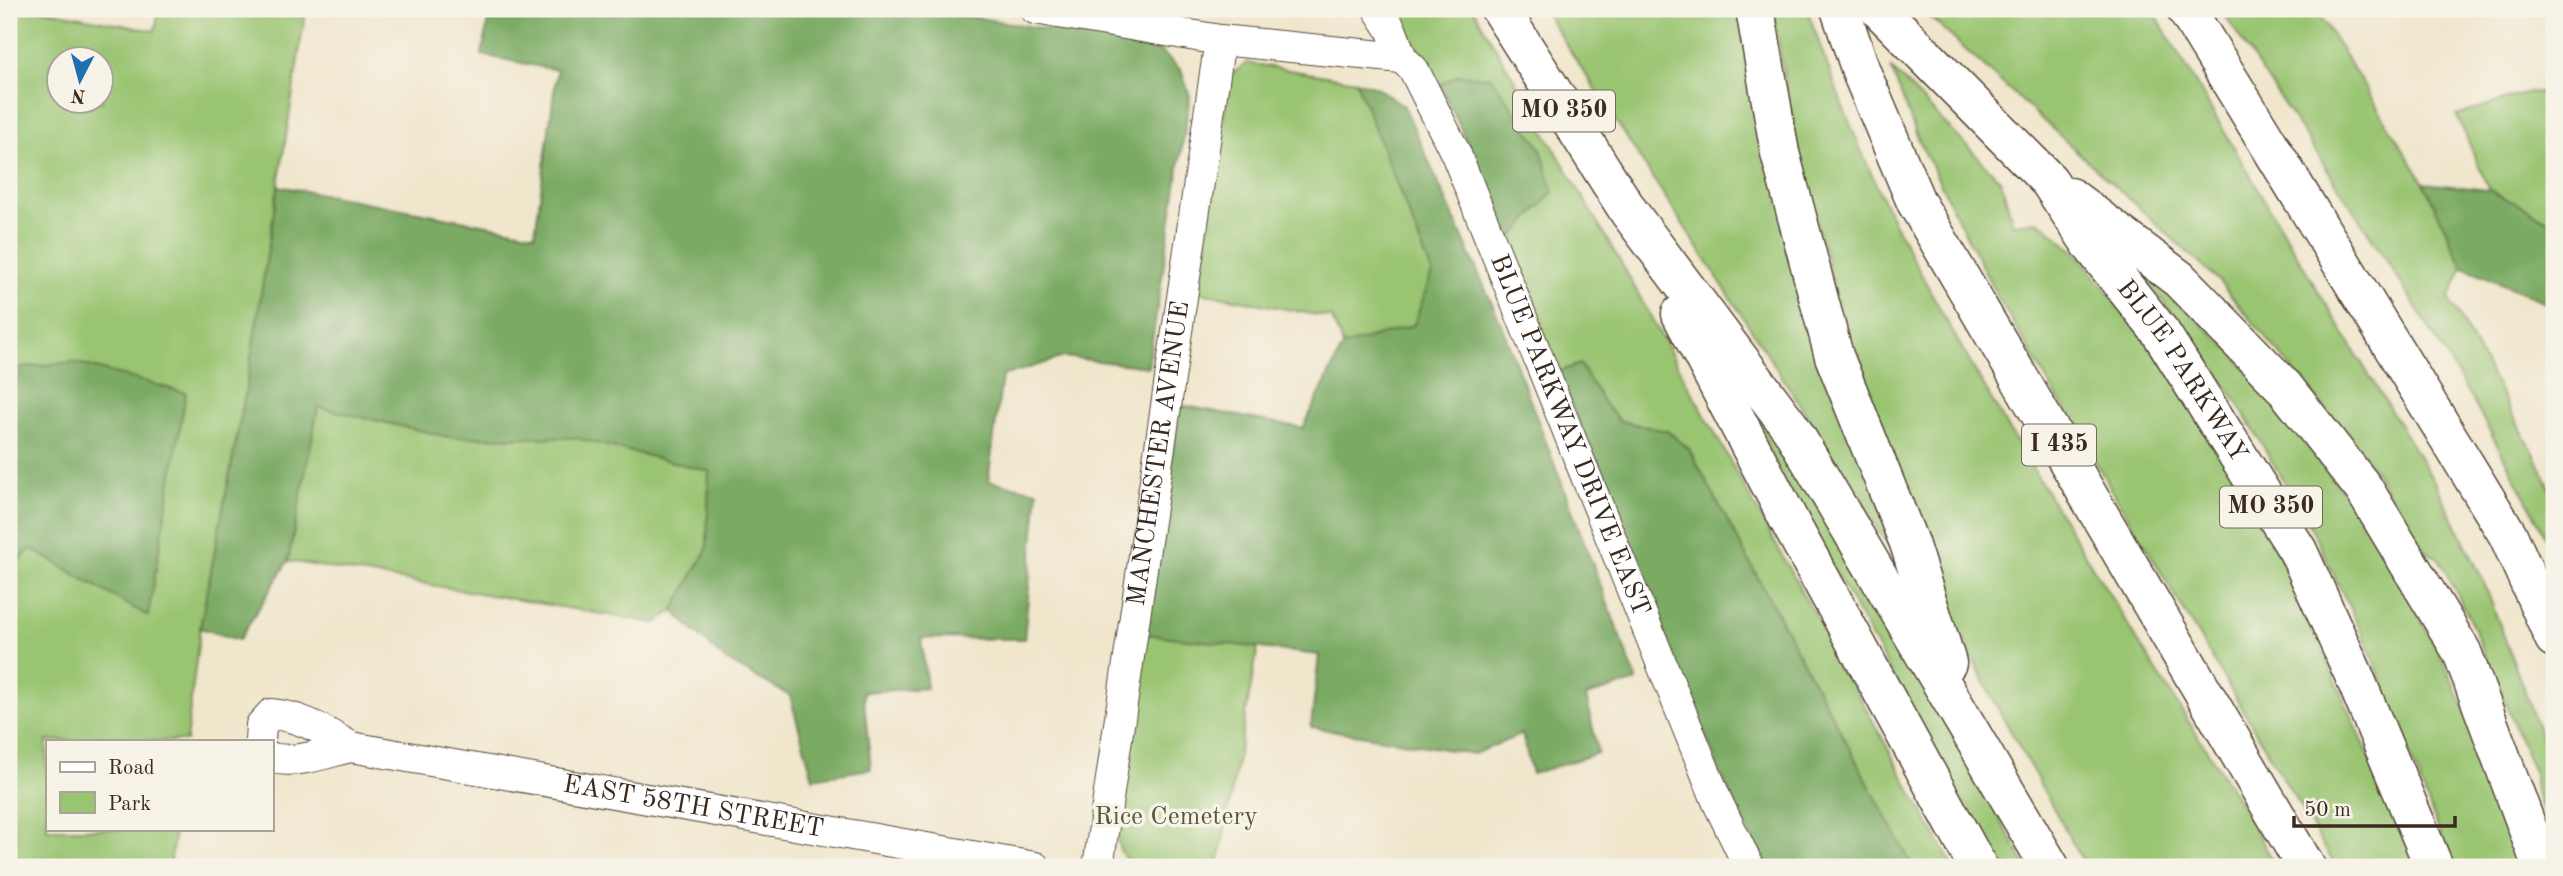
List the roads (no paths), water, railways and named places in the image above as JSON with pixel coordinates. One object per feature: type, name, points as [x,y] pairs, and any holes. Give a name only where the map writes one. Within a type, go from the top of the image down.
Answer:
[{"type":"highway","name":"MO 350","points":[[1500,9],[1629,212],[1791,428],[2050,867]]},
{"type":"highway","points":[[1755,9],[1780,153],[1834,356],[1909,543],[1968,727]]},
{"type":"highway","name":"I 435","points":[[1840,9],[1862,74],[1916,202],[2306,867]]},
{"type":"highway","name":"BLUE PARKWAY","points":[[1879,9],[2049,181],[2092,246],[2161,333],[2298,551],[2353,673],[2434,867]]},
{"type":"highway","points":[[2186,9],[2508,535],[2554,638]]},
{"type":"highway","points":[[2049,181],[2179,279],[2284,387],[2364,489],[2462,652],[2542,867]]},
{"type":"highway","points":[[1629,212],[1793,528],[1978,867]]},
{"type":"street","points":[[1035,9],[1220,40],[1402,58]]},
{"type":"street","name":"BLUE PARKWAY DRIVE EAST","points":[[1378,9],[1391,29],[1402,58],[1414,70],[1456,154],[1717,801],[1749,867]]},
{"type":"street","name":"MANCHESTER AVENUE","points":[[1098,867],[1220,40]]},
{"type":"street","name":"EAST 58TH STREET","points":[[260,740],[261,725],[271,715],[289,716],[314,725],[351,747],[1035,867]]},
{"type":"street","name":"EAST 58TH STREET","points":[[273,758],[284,761],[306,759],[351,747]]},
{"type":"park label","name":"Rice Cemetery","points":[[1176,817]]}]
